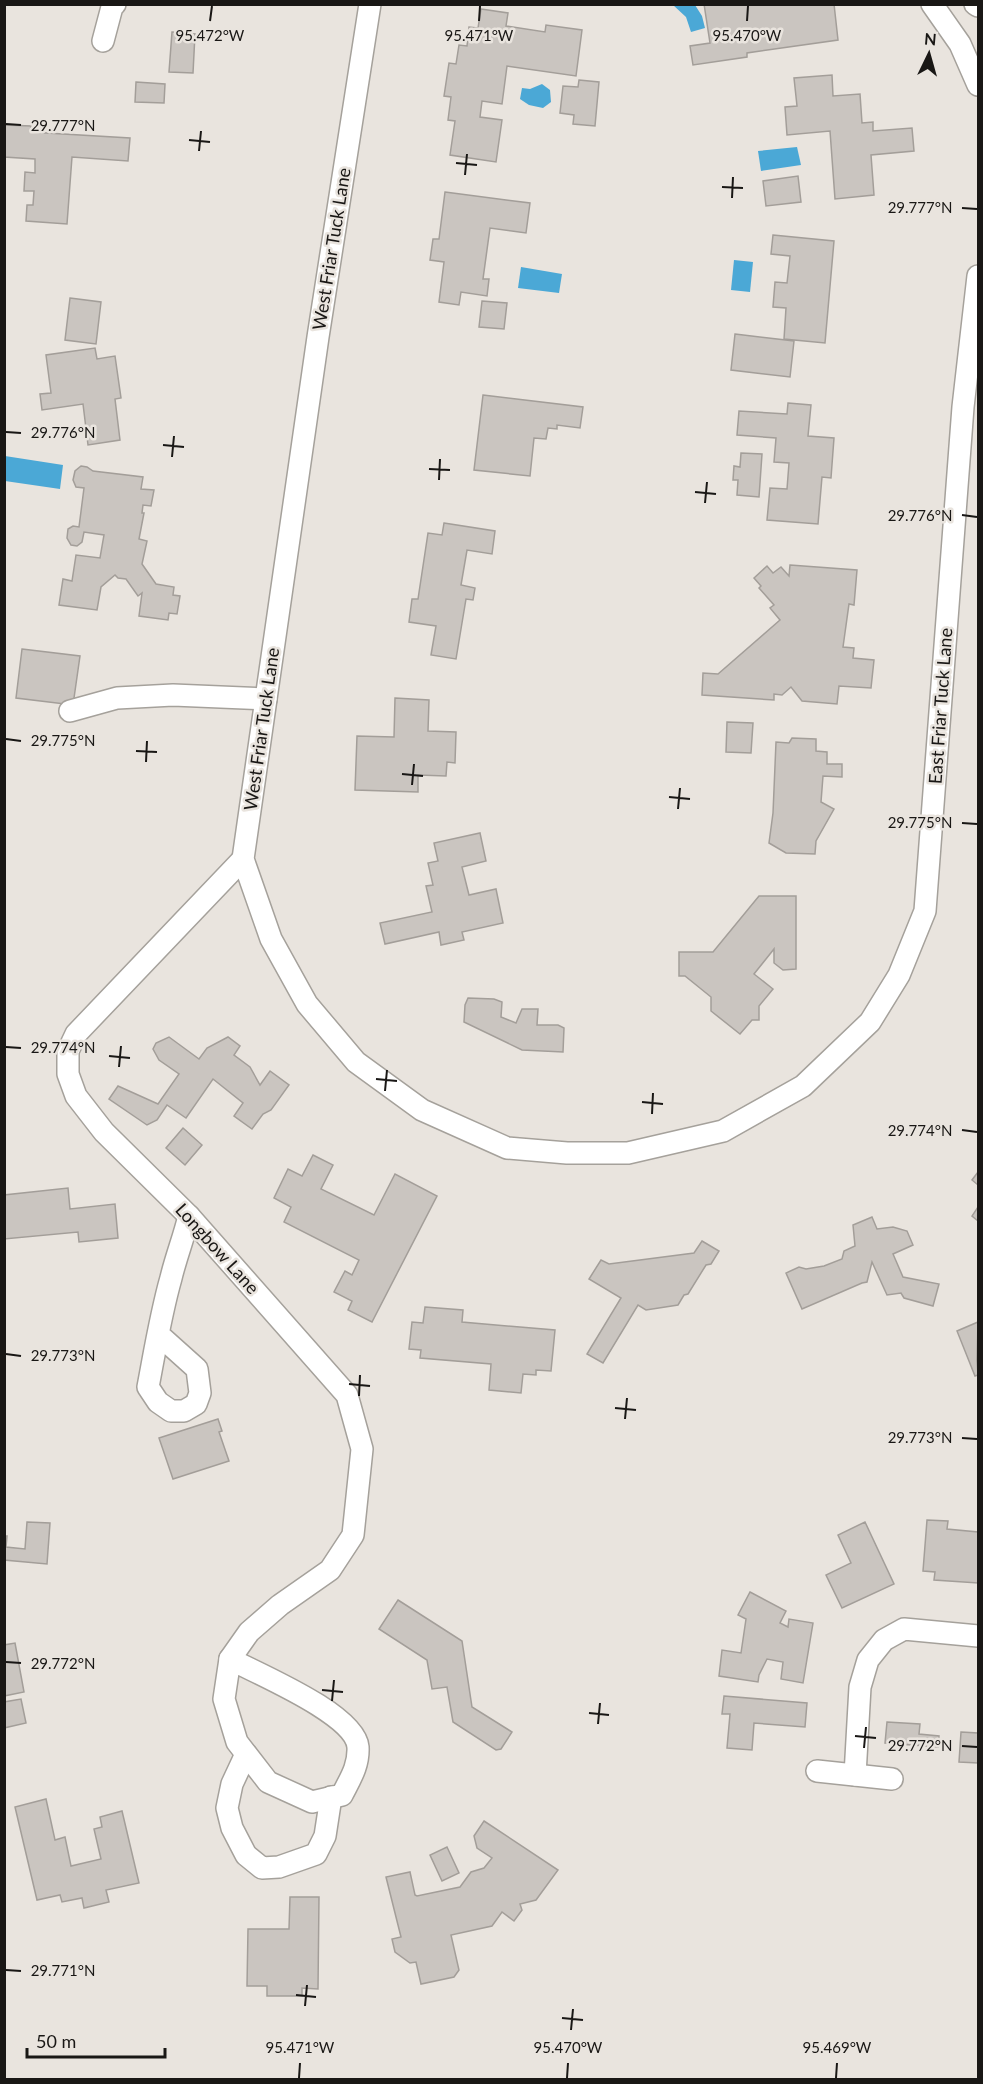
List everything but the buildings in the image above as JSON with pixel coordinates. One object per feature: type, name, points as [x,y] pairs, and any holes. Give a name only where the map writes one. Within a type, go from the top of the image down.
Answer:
[{"type":"street","points":[[103,41],[115,4]]},
{"type":"street","name":"West Friar Tuck Lane","points":[[370,4],[319,328],[243,859],[271,939],[307,1004],[356,1062],[422,1110],[507,1148],[567,1154],[628,1153],[697,1137]]},
{"type":"street","points":[[932,4],[960,44],[978,85]]},
{"type":"street","name":"East Friar Tuck Lane","points":[[697,1137],[723,1131],[803,1086],[870,1022],[899,975],[925,911],[963,407],[978,276]]},
{"type":"street","points":[[70,711],[117,698],[173,695],[266,699]]},
{"type":"street","name":"Longbow Lane","points":[[243,859],[76,1034],[68,1051],[68,1074],[76,1096],[104,1132],[189,1216],[347,1395],[362,1449],[353,1535],[330,1570],[280,1605],[249,1632],[230,1659],[224,1699],[237,1742],[268,1782],[312,1802],[332,1797]]},
{"type":"street","points":[[158,1334],[171,1277],[183,1243],[189,1216]]},
{"type":"street","points":[[855,1775],[860,1687],[868,1660],[884,1640],[904,1629],[978,1636]]},
{"type":"street","points":[[230,1659],[327,1709],[350,1728],[358,1744],[357,1766],[342,1795],[332,1797],[325,1836],[316,1854],[279,1866],[262,1868],[246,1855],[232,1828],[227,1808],[232,1784],[246,1754]]},
{"type":"street","points":[[817,1771],[892,1779]]},
{"type":"water","points":[[673,5],[695,5],[702,16],[705,28],[691,32],[686,17]]},
{"type":"water","points":[[542,84],[550,90],[551,102],[543,108],[529,105],[520,99],[522,88],[530,89]]},
{"type":"water","points":[[797,147],[801,165],[761,171],[758,151]]},
{"type":"water","points":[[734,260],[753,262],[750,292],[731,290]]},
{"type":"water","points":[[521,267],[562,274],[559,293],[518,288]]},
{"type":"water","points":[[5,456],[63,465],[60,489],[5,481]]}]
